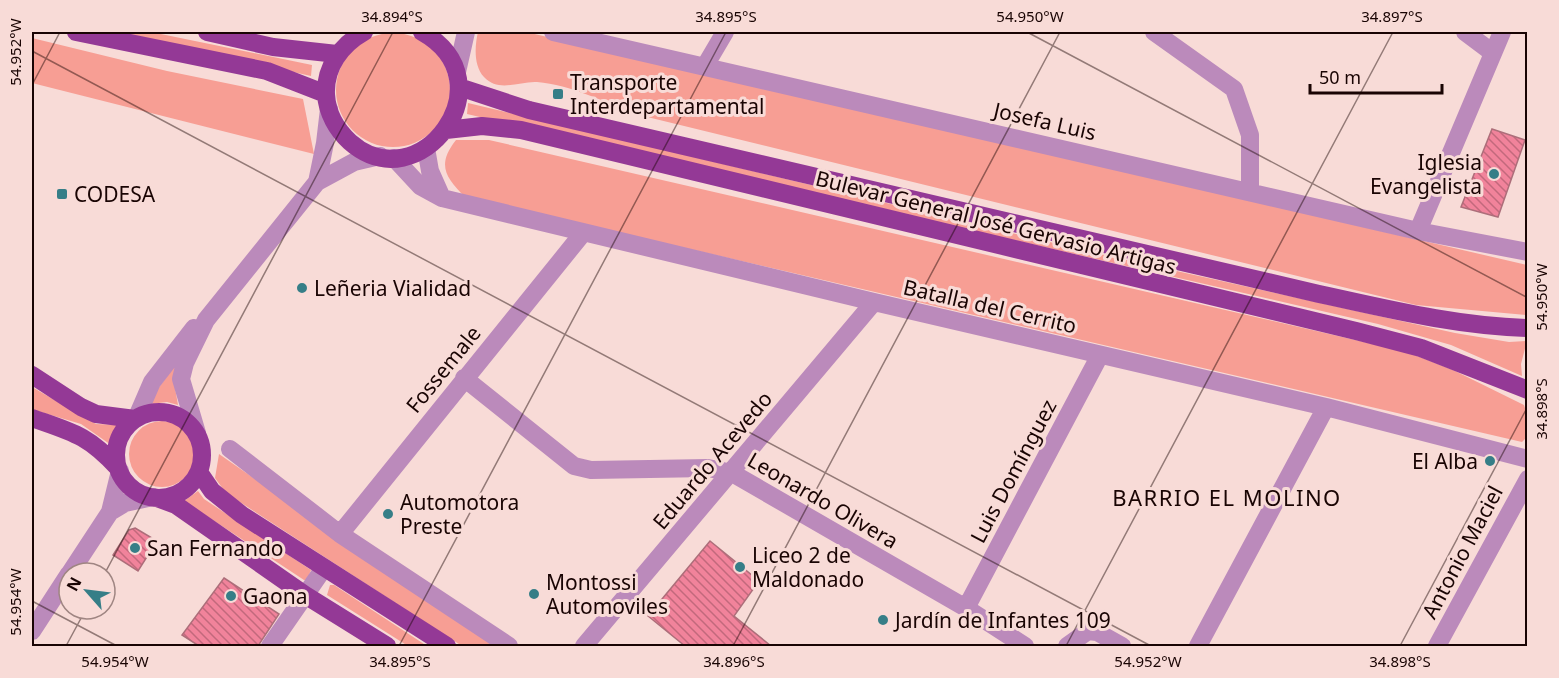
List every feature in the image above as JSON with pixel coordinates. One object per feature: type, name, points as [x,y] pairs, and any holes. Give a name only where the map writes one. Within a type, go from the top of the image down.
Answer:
[{"type":"main road","points":[[76,32],[267,71],[327,102]]},
{"type":"main road","points":[[207,32],[273,47],[338,54]]},
{"type":"main road","points":[[355,34],[338,54],[327,80],[327,102],[343,135],[366,152],[387,157],[426,148],[447,130],[457,110],[458,80],[443,47],[423,32]]},
{"type":"main road","name":"Bulevar General José Gervasio Artigas","points":[[458,80],[529,110],[1318,294],[1430,318],[1494,327],[1527,328]]},
{"type":"main road","name":"Bulevar General José Gervasio Artigas","points":[[447,130],[482,126],[521,130],[1356,331],[1420,348],[1527,390]]},
{"type":"main road","points":[[32,375],[96,414],[136,419]]},
{"type":"main road","points":[[119,469],[119,441],[136,419],[148,413],[169,413],[188,422],[197,433],[202,459],[199,472],[182,492],[155,497]]},
{"type":"main road","points":[[32,418],[75,432],[98,446],[133,489],[176,505],[305,595],[387,646]]},
{"type":"main road","points":[[199,472],[212,491],[224,503],[447,646]]},
{"type":"street","points":[[458,80],[466,32]]},
{"type":"street","name":"Josefa Luis","points":[[553,32],[1418,231],[1527,252]]},
{"type":"street","points":[[705,66],[725,32]]},
{"type":"street","points":[[1154,32],[1234,89],[1250,135],[1250,192]]},
{"type":"street","points":[[1465,32],[1493,53]]},
{"type":"street","points":[[1418,231],[1502,32]]},
{"type":"street","points":[[317,182],[327,102]]},
{"type":"street","points":[[426,148],[430,171],[442,198]]},
{"type":"street","points":[[197,433],[181,379],[185,363],[206,320],[317,182],[354,162],[387,157]]},
{"type":"street","name":"Batalla del Cerrito","points":[[387,157],[420,186],[442,198],[874,302],[1326,407],[1527,459]]},
{"type":"street","name":"Fossemale","points":[[340,534],[583,233]]},
{"type":"street","name":"Eduardo Acevedo","points":[[584,646],[874,302]]},
{"type":"street","points":[[136,419],[159,372],[191,331],[206,320]]},
{"type":"street","name":"Luis Domínguez","points":[[966,608],[1100,355]]},
{"type":"street","name":"Leonardo Olivera","points":[[464,378],[574,466],[591,470],[708,468],[732,473],[966,608],[1024,646]]},
{"type":"street","points":[[1198,646],[1326,407]]},
{"type":"street","points":[[230,449],[340,534],[509,646]]},
{"type":"street","points":[[78,561],[110,512],[119,469]]},
{"type":"street","name":"Antonio Maciel","points":[[1437,646],[1527,479]]},
{"type":"street","points":[[110,512],[125,503],[155,497]]},
{"type":"street","points":[[270,646],[324,568]]},
{"type":"street","points":[[32,631],[57,592]]},
{"type":"street","points":[[1067,646],[1088,631],[1096,632],[1122,646]]},
{"type":"shaded area","points":[[114,32],[151,32],[312,65],[311,76]]},
{"type":"shaded area","points":[[478,32],[526,32],[1527,265],[1527,315],[1416,305],[635,114],[588,95],[550,84],[530,82],[496,84],[484,77],[478,67],[476,49]]},
{"type":"shaded area","points":[[393,33],[415,37],[433,50],[446,68],[450,90],[446,112],[433,130],[415,143],[393,147],[371,143],[353,130],[340,112],[336,90],[340,68],[353,50],[371,37]]},
{"type":"shaded area","points":[[32,38],[167,71],[303,99],[314,154],[32,83]]},
{"type":"shaded area","points":[[468,103],[1100,254],[1455,333],[1509,342],[1527,341],[1521,364],[1522,376],[1451,345],[1378,324],[467,114]]},
{"type":"shaded area","points":[[456,140],[489,140],[1407,352],[1453,370],[1524,405],[1527,414],[1527,437],[1522,442],[465,197],[453,184],[446,171],[446,157]]},
{"type":"shaded area","points":[[176,364],[174,382],[178,405],[167,402],[150,404],[154,394]]},
{"type":"shaded area","points":[[32,387],[96,424],[119,425],[113,435],[111,445],[81,424],[34,410]]},
{"type":"shaded area","points":[[162,421],[174,424],[185,431],[192,442],[195,454],[192,466],[185,477],[174,484],[162,487],[150,484],[139,477],[132,466],[129,454],[132,442],[139,431],[150,424]]},
{"type":"shaded area","points":[[219,454],[492,646],[462,646],[226,493],[215,478]]},
{"type":"shaded area","points":[[198,491],[204,499],[311,570],[307,580],[184,501]]},
{"type":"shaded area","points":[[330,585],[334,585],[427,646],[408,646],[327,595]]},
{"type":"building","name":"Iglesia Evangelista","points":[[1492,129],[1525,140],[1498,217],[1461,207]]},
{"type":"building","name":"San Fernando","points":[[135,528],[157,541],[138,571],[113,555],[129,530]]},
{"type":"building","points":[[710,541],[759,581],[734,616],[771,646],[685,646],[648,616]]},
{"type":"building","name":"Gaona","points":[[224,578],[279,614],[258,646],[199,646],[182,635]]},
{"type":"place","name":"Transporte Interdepartamental","points":[[558,94]]},
{"type":"place","name":"Iglesia Evangelista","points":[[1494,174]]},
{"type":"place","name":"CODESA","points":[[62,194]]},
{"type":"place","name":"Leñeria Vialidad","points":[[302,288]]},
{"type":"place","name":"El Alba","points":[[1490,461]]},
{"type":"place","name":"Automotora Preste","points":[[388,514]]},
{"type":"place","name":"San Fernando","points":[[135,548]]},
{"type":"place","name":"Liceo 2 de Maldonado","points":[[740,567]]},
{"type":"place","name":"Montossi Automoviles","points":[[534,594]]},
{"type":"place","name":"Gaona","points":[[231,596]]},
{"type":"place","name":"Jardín de Infantes 109","points":[[883,620]]},
{"type":"district","name":"BARRIO EL MOLINO","points":[[1227,497]]}]
